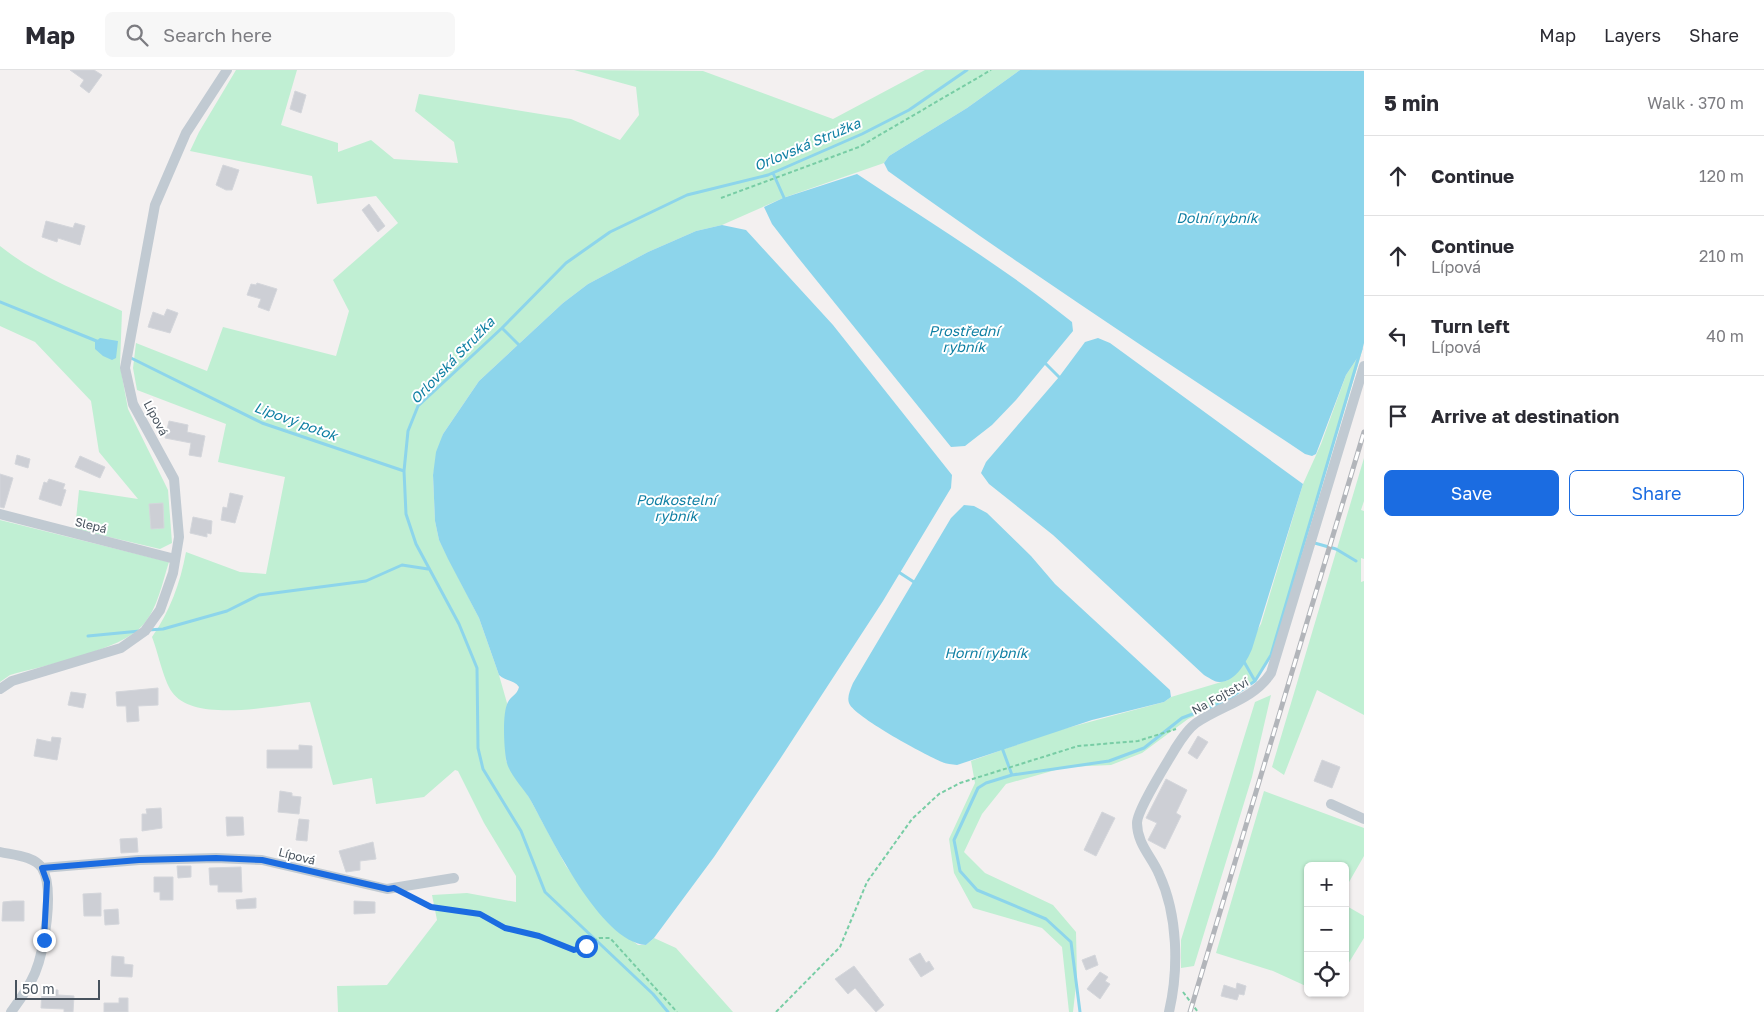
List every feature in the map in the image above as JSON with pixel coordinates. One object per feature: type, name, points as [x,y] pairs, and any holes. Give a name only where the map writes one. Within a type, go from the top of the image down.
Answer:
[{"type":"street","name":"Lípová","points":[[0,689],[12,682],[121,648],[145,631],[160,610],[175,559],[179,537],[174,479],[133,404],[125,368],[155,205],[186,133],[227,70]]},
{"type":"street","name":"Na Fojtství","points":[[1169,1012],[1174,987],[1172,922],[1166,890],[1158,872],[1146,854],[1137,821],[1147,798],[1176,748],[1195,724],[1261,687],[1271,673],[1364,366]]},
{"type":"street","name":"Slepá","points":[[0,514],[175,559]]},
{"type":"street","points":[[1331,804],[1364,819]]},
{"type":"street","points":[[0,852],[29,859],[42,868],[47,882],[44,940],[36,972],[11,1012]]},
{"type":"street","name":"Lípová","points":[[42,868],[139,860],[246,859],[262,860],[388,889],[454,878]]},
{"type":"path","points":[[722,198],[859,147],[991,70]]},
{"type":"path","points":[[776,1012],[840,947],[867,882],[912,819],[939,794],[960,783],[1078,746],[1138,741],[1176,729]]},
{"type":"path","points":[[394,888],[431,907],[480,914],[505,928],[539,936],[574,950],[586,946],[599,938],[610,938],[677,1012]]},
{"type":"path","points":[[1174,987],[1184,992],[1198,1012]]},
{"type":"green space","points":[[236,70],[297,70],[281,125],[338,143],[338,152],[371,140],[394,159],[458,163],[454,142],[415,111],[419,94],[571,119],[620,140],[639,115],[636,87],[574,70],[703,71],[833,119],[925,70],[1020,70],[967,108],[889,156],[884,163],[783,198],[722,225],[696,231],[648,252],[588,284],[563,303],[479,381],[443,434],[433,475],[435,521],[439,540],[479,618],[499,675],[507,703],[506,761],[530,799],[566,866],[608,922],[638,945],[646,945],[654,938],[676,948],[733,1012],[338,1012],[337,986],[387,985],[437,920],[432,895],[467,893],[516,902],[516,876],[484,823],[458,771],[455,770],[424,797],[376,804],[372,778],[333,785],[310,702],[236,710],[216,710],[198,707],[183,702],[172,692],[163,673],[152,637],[174,597],[186,552],[240,572],[266,574],[285,477],[218,462],[226,424],[137,390],[133,368],[136,343],[207,371],[223,327],[336,356],[349,311],[333,280],[398,223],[376,196],[317,204],[312,176],[190,151],[199,132]]},
{"type":"green space","points":[[0,246],[43,274],[122,311],[120,365],[128,409],[168,490],[172,543],[160,549],[75,529],[79,490],[138,499],[99,452],[91,401],[35,342],[0,326]]},
{"type":"green space","points":[[1362,351],[1271,655],[1255,681],[1224,702],[1188,719],[1142,753],[1111,765],[1066,767],[1006,784],[982,814],[964,852],[985,873],[1053,905],[1076,932],[1077,976],[1073,1012],[1069,1012],[1062,947],[1042,928],[973,908],[954,873],[949,839],[975,783],[971,761],[1052,732],[1164,702],[1171,697],[1228,680],[1261,624],[1303,484],[1321,444],[1346,375]]},
{"type":"green space","points":[[1364,458],[1364,501],[1361,510],[1364,511],[1364,559],[1361,558],[1361,582],[1364,581],[1364,715],[1317,690],[1284,775],[1272,767]]},
{"type":"green space","points":[[0,520],[169,562],[159,595],[148,618],[132,634],[100,650],[10,675],[0,682]]},
{"type":"green space","points":[[1271,695],[1252,777],[1194,966],[1181,968],[1181,940],[1255,702]]},
{"type":"green space","points":[[1264,791],[1364,828],[1364,856],[1349,882],[1349,862],[1304,862],[1304,985],[1273,971],[1216,953]]},
{"type":"green space","points":[[1349,907],[1364,916],[1364,938],[1349,962]]},
{"type":"water","name":"Dolní rybník","points":[[1020,70],[1364,71],[1364,343],[1362,351],[1346,375],[1316,454],[1312,456],[1305,454],[1043,279],[888,171],[884,163],[889,156],[967,108]]},
{"type":"water","name":"Prostřední rybník","points":[[857,174],[1020,282],[1072,322],[1073,331],[1016,400],[992,425],[965,446],[951,447],[796,255],[772,224],[764,207],[783,198]]},
{"type":"water","name":"Podkostelní rybník","points":[[722,225],[746,230],[833,325],[952,475],[951,488],[883,601],[780,759],[714,857],[654,938],[646,945],[629,939],[611,926],[595,908],[564,862],[531,801],[507,765],[504,730],[506,707],[519,687],[499,675],[479,618],[439,540],[435,521],[433,475],[436,452],[443,434],[479,381],[563,303],[588,284],[648,252],[696,231]]},
{"type":"water","points":[[100,338],[118,341],[116,358],[112,360],[103,356],[95,349],[95,342]]},
{"type":"water","points":[[1098,338],[1110,343],[1303,484],[1252,649],[1240,670],[1225,681],[1215,681],[1204,675],[1053,535],[989,484],[981,473],[986,462],[1059,377],[1085,342]]},
{"type":"water","name":"Horní rybník","points":[[964,505],[974,506],[987,513],[1031,556],[1055,584],[1170,690],[1171,697],[1164,702],[1092,720],[957,765],[944,763],[922,752],[893,736],[856,711],[848,700],[853,683],[951,518]]},
{"type":"building","points":[[70,70],[94,70],[102,75],[89,93],[80,86],[84,80]]},
{"type":"building","points":[[295,91],[306,95],[301,113],[290,109]]},
{"type":"building","points":[[223,165],[239,170],[232,190],[226,190],[216,185]]},
{"type":"building","points":[[369,204],[385,226],[378,232],[362,210]]},
{"type":"building","points":[[46,221],[73,228],[75,223],[85,226],[80,245],[58,238],[57,242],[42,237]]},
{"type":"building","points":[[257,283],[277,289],[269,311],[258,307],[261,299],[247,295],[251,284],[256,285]]},
{"type":"building","points":[[167,309],[178,313],[170,333],[148,327],[153,312],[164,316]]},
{"type":"building","points":[[169,421],[188,425],[187,432],[205,436],[201,457],[189,455],[191,443],[165,438]]},
{"type":"building","points":[[17,455],[30,459],[28,468],[15,464]]},
{"type":"building","points":[[80,456],[105,467],[100,478],[75,467]]},
{"type":"building","points":[[0,474],[13,478],[4,508],[0,507]]},
{"type":"building","points":[[49,479],[65,484],[63,489],[66,490],[61,506],[39,499],[44,482],[47,483]]},
{"type":"building","points":[[230,493],[243,496],[235,523],[221,520],[223,507],[227,508]]},
{"type":"building","points":[[163,503],[164,528],[151,529],[149,504]]},
{"type":"building","points":[[193,517],[212,521],[211,534],[207,533],[207,537],[190,533]]},
{"type":"building","points":[[158,688],[158,705],[138,706],[139,721],[127,722],[126,706],[117,706],[116,692]]},
{"type":"building","points":[[71,692],[86,694],[83,708],[68,705]]},
{"type":"building","points":[[1198,736],[1208,742],[1197,759],[1188,753]]},
{"type":"building","points":[[52,737],[61,738],[57,760],[34,756],[37,739],[51,742]]},
{"type":"building","points":[[299,745],[312,746],[312,768],[267,768],[267,750],[299,750]]},
{"type":"building","points":[[1322,760],[1340,767],[1332,788],[1314,781]]},
{"type":"building","points":[[1166,779],[1187,790],[1176,813],[1181,816],[1165,849],[1148,840],[1157,823],[1146,818]]},
{"type":"building","points":[[280,791],[292,793],[292,796],[301,797],[299,814],[278,812]]},
{"type":"building","points":[[161,808],[162,828],[142,831],[142,814],[147,814],[146,809]]},
{"type":"building","points":[[1102,812],[1115,818],[1096,856],[1084,850]]},
{"type":"building","points":[[226,817],[243,817],[244,835],[227,836]]},
{"type":"building","points":[[299,819],[309,820],[307,841],[296,840]]},
{"type":"building","points":[[137,838],[138,852],[121,853],[120,839]]},
{"type":"building","points":[[373,842],[376,859],[360,861],[360,870],[346,872],[339,851]]},
{"type":"building","points":[[177,866],[191,866],[191,877],[178,878]]},
{"type":"building","points":[[241,867],[242,892],[218,892],[218,885],[210,885],[209,868]]},
{"type":"building","points":[[154,877],[173,877],[173,900],[160,900],[160,892],[154,892]]},
{"type":"building","points":[[101,893],[101,916],[84,916],[83,894]]},
{"type":"building","points":[[256,898],[256,908],[237,909],[236,900]]},
{"type":"building","points":[[24,901],[24,921],[2,921],[3,902]]},
{"type":"building","points":[[354,901],[375,902],[375,913],[354,914]]},
{"type":"building","points":[[118,909],[119,924],[105,925],[104,910]]},
{"type":"building","points":[[920,953],[926,963],[929,961],[934,969],[921,977],[909,959]]},
{"type":"building","points":[[1095,955],[1098,965],[1086,970],[1082,960]]},
{"type":"building","points":[[112,956],[124,957],[124,964],[133,965],[132,977],[111,976]]},
{"type":"building","points":[[854,966],[884,1005],[876,1012],[855,988],[848,994],[835,979]]},
{"type":"building","points":[[1100,972],[1108,977],[1105,981],[1110,984],[1100,999],[1087,989]]},
{"type":"building","points":[[1237,983],[1246,986],[1244,995],[1239,994],[1237,1000],[1221,996],[1224,985],[1236,989]]},
{"type":"building","points":[[42,989],[58,990],[58,995],[74,996],[73,1012],[64,1012],[64,1009],[41,1008]]},
{"type":"building","points":[[119,998],[128,998],[128,1012],[104,1012],[104,1003],[119,1003]]},
{"type":"waterway","name":"Orlovská Stružka","points":[[668,1012],[653,994],[545,892],[521,831],[483,769],[478,748],[477,668],[459,624],[416,544],[406,514],[404,471],[408,431],[418,406],[502,328],[566,263],[610,232],[687,195],[768,175],[862,134],[909,110],[967,70]]},
{"type":"waterway","points":[[773,173],[785,200]]},
{"type":"waterway","name":"Lipový potok","points":[[0,302],[99,342]]},
{"type":"waterway","points":[[502,328],[521,347]]},
{"type":"waterway","points":[[1080,1012],[1071,942],[1046,919],[977,890],[960,871],[954,840],[978,788],[986,783],[1012,775],[1109,761],[1144,748],[1182,718],[1224,702],[1255,681],[1271,655],[1361,349]]},
{"type":"waterway","name":"Lipový potok","points":[[131,358],[262,423],[404,471]]},
{"type":"waterway","points":[[1044,362],[1061,379]]},
{"type":"waterway","points":[[1311,542],[1336,549],[1356,561]]},
{"type":"waterway","points":[[148,630],[163,629],[227,611],[259,595],[366,581],[402,565],[428,569]]},
{"type":"waterway","points":[[897,571],[917,584]]},
{"type":"waterway","points":[[88,636],[140,631]]},
{"type":"waterway","points":[[1243,660],[1255,681]]},
{"type":"waterway","points":[[1001,745],[1012,775]]},
{"type":"railway","points":[[1190,1012],[1364,432]]},
{"type":"route","points":[[44,940],[47,882],[42,868],[95,862],[216,858],[262,860],[335,878],[388,889],[394,888],[431,907],[480,914],[505,928],[539,936],[574,950],[586,946]]}]
